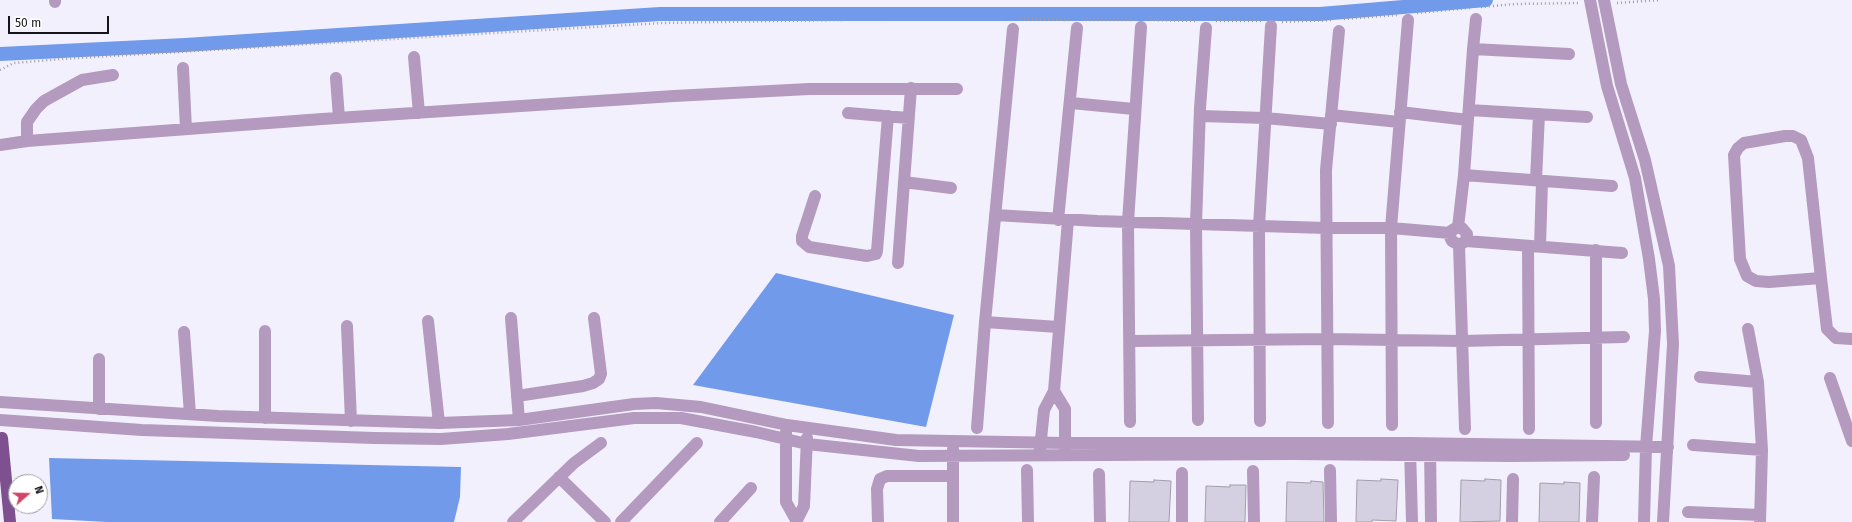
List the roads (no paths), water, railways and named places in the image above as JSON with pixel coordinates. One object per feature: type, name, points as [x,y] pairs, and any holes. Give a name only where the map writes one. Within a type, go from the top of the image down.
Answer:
[{"type":"main road","points":[[1,438],[10,522]]},
{"type":"street","points":[[1608,4],[1621,84],[1645,160],[1669,266],[1673,344],[1663,522]]},
{"type":"street","points":[[1588,5],[1607,86],[1635,178],[1650,268],[1655,332],[1646,451],[1644,522]]},
{"type":"street","points":[[1392,425],[1391,228],[1408,16]]},
{"type":"street","points":[[1454,230],[1464,175],[1476,19]]},
{"type":"street","points":[[977,428],[1011,22]]},
{"type":"street","points":[[1040,456],[1040,442],[1044,410],[1054,390],[1063,220],[1078,22]]},
{"type":"street","points":[[1130,422],[1128,222],[1140,23]]},
{"type":"street","points":[[1198,420],[1196,224],[1200,116],[1206,23]]},
{"type":"street","points":[[1260,422],[1259,226],[1271,23]]},
{"type":"street","points":[[1328,423],[1326,339],[1326,170],[1338,32]]},
{"type":"street","points":[[1473,49],[1570,54]]},
{"type":"street","points":[[414,57],[419,113]]},
{"type":"street","points":[[183,68],[186,129]]},
{"type":"street","points":[[27,141],[27,122],[44,101],[82,80],[113,74]]},
{"type":"street","points":[[336,78],[339,118]]},
{"type":"street","points":[[898,263],[908,118],[912,88]]},
{"type":"street","points":[[0,145],[27,141],[339,118],[809,89],[958,89]]},
{"type":"street","points":[[1071,103],[1134,109]]},
{"type":"street","points":[[848,113],[908,118]]},
{"type":"street","points":[[1200,116],[1331,120],[1539,114],[1587,117]]},
{"type":"street","points":[[1529,429],[1528,340],[1539,180],[1539,114]]},
{"type":"street","points":[[815,196],[802,236],[802,242],[809,247],[867,256],[876,254],[878,251],[888,116]]},
{"type":"street","points":[[1821,278],[1769,282],[1756,281],[1747,276],[1740,260],[1734,155],[1738,148],[1744,143],[1785,136],[1793,136],[1801,140],[1808,158],[1827,329],[1836,338],[1852,339]]},
{"type":"street","points":[[1464,175],[1612,186]]},
{"type":"street","points":[[904,182],[952,188]]},
{"type":"street","points":[[995,215],[1063,220],[1326,228],[1465,230],[1467,234],[1463,243],[1462,341],[1466,429]]},
{"type":"street","points":[[1463,243],[1534,246],[1622,253]]},
{"type":"street","points":[[1596,250],[1596,423]]},
{"type":"street","points":[[1650,268],[1669,266]]},
{"type":"street","points":[[511,318],[519,420]]},
{"type":"street","points":[[517,396],[583,386],[593,383],[599,379],[601,374],[594,318]]},
{"type":"street","points":[[428,321],[439,423]]},
{"type":"street","points":[[985,322],[1058,327]]},
{"type":"street","points":[[347,326],[352,421]]},
{"type":"street","points":[[1688,512],[1760,519],[1762,450],[1758,382],[1748,329]]},
{"type":"street","points":[[265,330],[265,418]]},
{"type":"street","points":[[184,332],[190,414]]},
{"type":"street","points":[[1130,340],[1198,341],[1326,339],[1462,341],[1624,338]]},
{"type":"street","points":[[99,359],[99,409]]},
{"type":"street","points":[[1700,377],[1758,382]]},
{"type":"street","points":[[1830,378],[1852,441]]},
{"type":"street","points":[[1054,390],[1065,410],[1065,449]]},
{"type":"street","points":[[0,402],[265,418],[439,423],[519,420],[634,404],[677,404],[787,425],[896,440],[953,442],[1040,442],[1065,449],[1177,456],[1292,454],[1410,455],[1430,450],[1667,451]]},
{"type":"street","points":[[1,438],[0,420],[142,430],[374,438],[476,438],[634,418],[681,418],[756,432],[807,444],[897,455],[1040,456],[1065,449],[1176,442],[1410,443],[1430,450]]},
{"type":"street","points":[[787,425],[786,502],[796,521]]},
{"type":"street","points":[[796,521],[804,506],[807,427]]},
{"type":"street","points":[[953,442],[953,522]]},
{"type":"street","points":[[1176,442],[1177,456]]},
{"type":"street","points":[[513,522],[574,463],[601,443]]},
{"type":"street","points":[[621,522],[697,443]]},
{"type":"street","points":[[1410,443],[1412,522]]},
{"type":"street","points":[[1693,446],[1762,450]]},
{"type":"street","points":[[1430,450],[1431,522]]},
{"type":"street","points":[[1028,470],[1028,522]]},
{"type":"street","points":[[1330,470],[1331,522]]},
{"type":"street","points":[[1253,471],[1254,522]]},
{"type":"street","points":[[1182,473],[1182,522]]},
{"type":"street","points":[[1099,474],[1100,522]]},
{"type":"street","points":[[878,522],[877,489],[880,479],[887,476],[953,476]]},
{"type":"street","points":[[560,477],[605,522]]},
{"type":"street","points":[[1592,522],[1594,477]]},
{"type":"street","points":[[1512,522],[1513,479]]},
{"type":"street","points":[[720,522],[751,488]]},
{"type":"water","points":[[776,273],[954,315],[926,427],[693,385]]},
{"type":"water","points":[[49,458],[461,467],[460,497],[454,522],[107,522],[52,519]]},
{"type":"waterway","points":[[0,54],[185,45],[660,14],[1320,14],[1486,0]]}]
